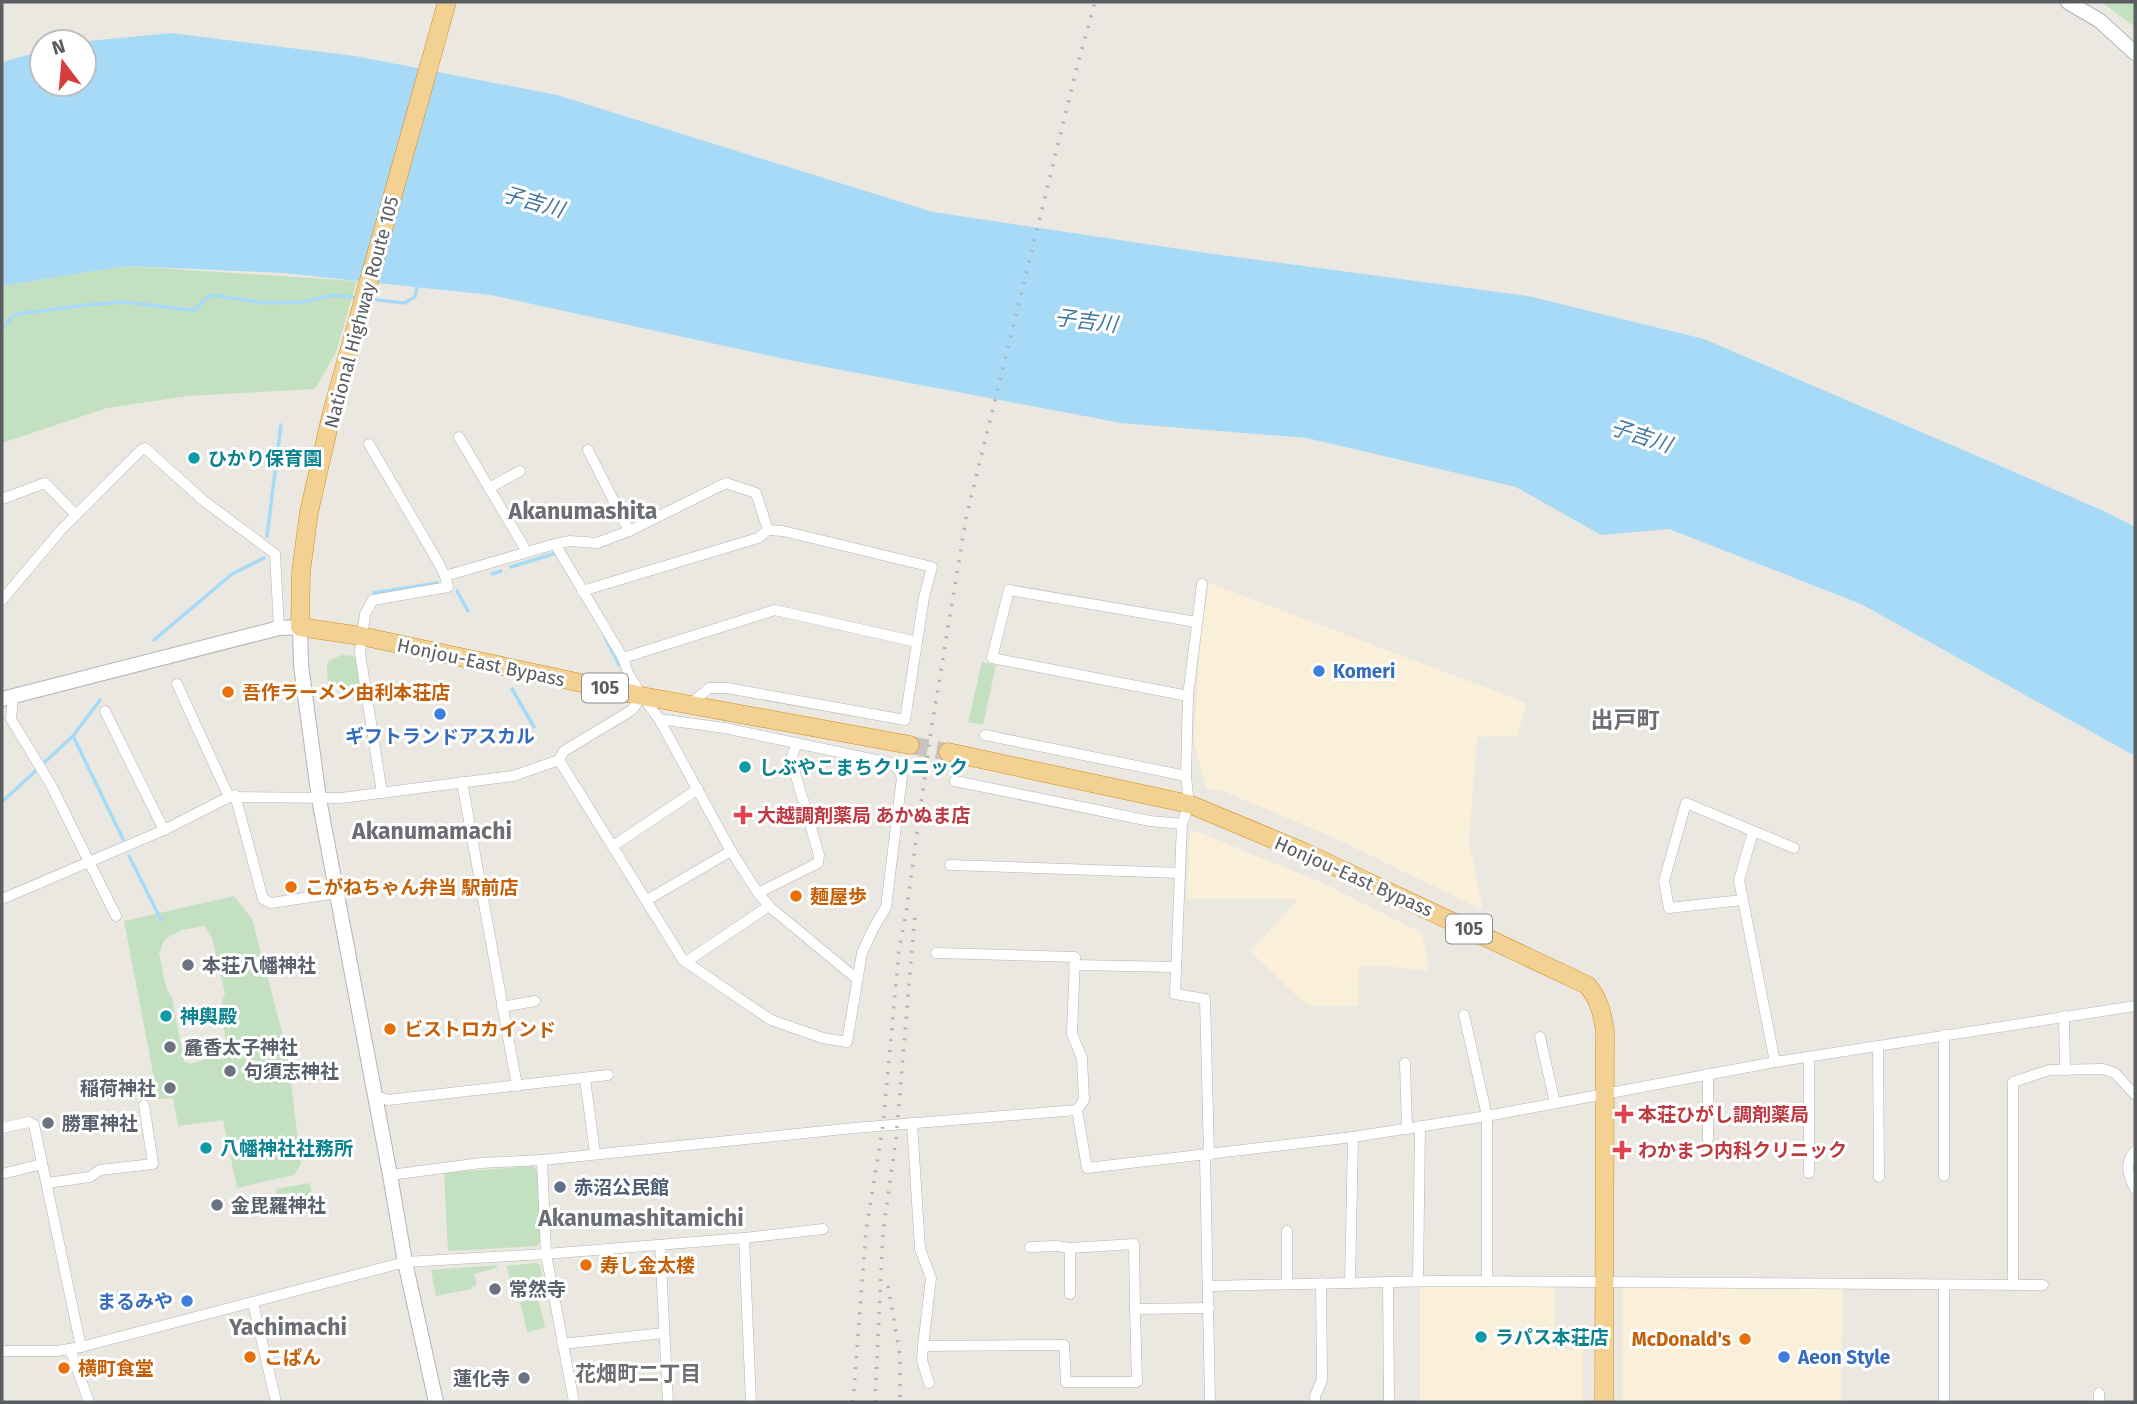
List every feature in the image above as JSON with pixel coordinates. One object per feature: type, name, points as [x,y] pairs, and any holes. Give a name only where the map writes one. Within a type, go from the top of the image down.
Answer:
[{"type":"highway","name":"National Highway Route 105","points":[[300,627],[301,572],[309,512],[332,412],[447,2]]},
{"type":"highway","name":"Honjou-East Bypass","points":[[300,627],[361,636],[642,696],[910,745]]},
{"type":"highway","name":"Honjou-East Bypass","points":[[948,752],[1189,804],[1304,852],[1587,985],[1597,997],[1605,1031],[1604,1402]]},
{"type":"street","points":[[2068,2],[2100,21],[2135,53]]},
{"type":"street","points":[[458,438],[527,552]]},
{"type":"street","points":[[369,444],[445,576],[448,587],[373,600],[365,614],[361,636],[361,661],[382,793]]},
{"type":"street","points":[[2,600],[76,514],[145,448],[204,501],[275,554],[279,628]]},
{"type":"street","points":[[588,450],[629,531]]},
{"type":"street","points":[[489,488],[520,471]]},
{"type":"street","points":[[2,499],[46,483],[76,514]]},
{"type":"street","points":[[445,576],[555,544],[570,541],[597,542],[629,531],[726,483],[756,493],[768,530]]},
{"type":"street","points":[[582,591],[758,538],[768,530],[783,531],[932,567],[924,597],[905,720],[727,688],[709,688],[691,704]]},
{"type":"street","points":[[555,544],[623,658],[628,673],[659,719],[731,852],[758,893],[769,906],[857,979]]},
{"type":"street","points":[[1202,584],[1188,696],[1186,776],[1189,804],[1182,824],[1175,994],[1205,999],[1210,1402]]},
{"type":"street","points":[[1188,696],[992,657],[1009,590],[1196,622]]},
{"type":"street","points":[[623,658],[775,610],[917,642]]},
{"type":"street","points":[[116,916],[40,766],[11,719],[7,697],[279,628],[300,627],[301,665],[319,799],[405,1262],[436,1402]]},
{"type":"street","points":[[177,684],[232,796],[263,899],[271,903],[337,893]]},
{"type":"street","points":[[2,899],[164,830],[232,796],[319,799],[513,776],[559,760],[564,751],[632,710],[642,696]]},
{"type":"street","points":[[105,711],[164,830]]},
{"type":"street","points":[[2,728],[11,719]]},
{"type":"street","points":[[559,760],[686,962],[771,1020],[823,1038],[847,1042],[862,953],[887,907],[902,777],[898,769],[890,762],[725,729],[659,719]]},
{"type":"street","points":[[985,735],[1186,776]]},
{"type":"street","points":[[758,893],[818,863],[793,766],[792,757],[797,743]]},
{"type":"street","points":[[955,781],[1150,821],[1182,824]]},
{"type":"street","points":[[462,782],[517,1086]]},
{"type":"street","points":[[613,846],[698,789]]},
{"type":"street","points":[[1742,900],[1669,908],[1664,881],[1686,803],[1794,848]]},
{"type":"street","points":[[1753,832],[1739,880],[1775,1062]]},
{"type":"street","points":[[647,900],[731,852]]},
{"type":"street","points":[[950,865],[1180,873]]},
{"type":"street","points":[[686,962],[769,906]]},
{"type":"street","points":[[936,953],[1075,957],[1072,1034],[1082,1058],[1084,1100],[1077,1110],[1087,1168],[1407,1129],[1775,1062],[2135,1006]]},
{"type":"street","points":[[1074,965],[1176,967]]},
{"type":"street","points":[[502,1007],[535,1002]]},
{"type":"street","points":[[1464,1015],[1487,1116],[1487,1281]]},
{"type":"street","points":[[2064,1016],[2065,1070]]},
{"type":"street","points":[[1944,1035],[1944,1176]]},
{"type":"street","points":[[1540,1037],[1555,1103]]},
{"type":"street","points":[[1878,1046],[1879,1177]]},
{"type":"street","points":[[1809,1057],[1809,1173]]},
{"type":"street","points":[[1405,1063],[1407,1129]]},
{"type":"street","points":[[2012,1285],[2013,1082],[2049,1070],[2103,1069],[2115,1073],[2135,1096]]},
{"type":"street","points":[[1708,1074],[1708,1139]]},
{"type":"street","points":[[376,1096],[388,1100],[608,1075]]},
{"type":"street","points":[[585,1079],[595,1153]]},
{"type":"street","points":[[47,1183],[90,1177],[100,1170],[153,1164],[144,1105]]},
{"type":"street","points":[[390,1175],[481,1163],[542,1160],[1077,1110]]},
{"type":"street","points":[[2,1128],[29,1122],[34,1125],[81,1347]]},
{"type":"street","points":[[912,1124],[920,1249],[931,1278],[922,1360],[929,1382]]},
{"type":"street","points":[[1418,1281],[1420,1126]]},
{"type":"street","points":[[1350,1283],[1353,1137]]},
{"type":"street","points":[[2135,1151],[2127,1164],[2128,1176],[2135,1189]]},
{"type":"street","points":[[542,1160],[546,1254],[574,1402]]},
{"type":"street","points":[[2,1174],[43,1164]]},
{"type":"street","points":[[2,1351],[81,1347],[405,1262],[660,1245],[823,1229]]},
{"type":"street","points":[[1287,1231],[1287,1284]]},
{"type":"street","points":[[744,1238],[751,1402]]},
{"type":"street","points":[[923,1346],[1064,1345],[1066,1382],[1137,1382],[1134,1244],[1070,1248],[1030,1247]]},
{"type":"street","points":[[660,1245],[668,1402]]},
{"type":"street","points":[[1070,1248],[1070,1294]]},
{"type":"street","points":[[1208,1286],[1418,1281],[2043,1285]]},
{"type":"street","points":[[1388,1282],[1389,1402]]},
{"type":"street","points":[[1315,1402],[1322,1380],[1321,1283]]},
{"type":"street","points":[[1944,1285],[1944,1402]]},
{"type":"street","points":[[253,1303],[276,1402]]},
{"type":"street","points":[[1135,1309],[1209,1308]]},
{"type":"street","points":[[562,1344],[664,1333]]},
{"type":"street","points":[[70,1349],[89,1402]]},
{"type":"shaded area","points":[[1209,583],[1527,703],[1517,736],[1477,737],[1469,842],[1483,910],[1328,835],[1218,789],[1206,789],[1194,742],[1200,639]]},
{"type":"shaded area","points":[[1190,831],[1196,831],[1325,884],[1422,933],[1429,971],[1384,966],[1359,967],[1358,1006],[1311,1006],[1304,1003],[1250,951],[1299,899],[1187,899]]},
{"type":"shaded area","points":[[1420,1286],[1555,1286],[1555,1349],[1583,1349],[1583,1402],[1420,1402]]},
{"type":"shaded area","points":[[1622,1286],[1843,1287],[1841,1402],[1622,1402]]},
{"type":"green space","points":[[2101,2],[2135,2],[2135,27]]},
{"type":"green space","points":[[126,266],[357,281],[336,352],[315,389],[188,396],[107,408],[2,443],[2,286]]},
{"type":"green space","points":[[342,655],[358,659],[361,685],[328,688],[327,664]]},
{"type":"green space","points":[[982,662],[996,665],[983,725],[968,722]]},
{"type":"green space","points":[[234,896],[252,919],[287,1050],[301,1164],[294,1175],[237,1188],[223,1120],[178,1126],[173,1098],[158,1099],[124,921]],"holes":[[[205,926],[212,938],[225,993],[220,1007],[228,1052],[191,1064],[184,1061],[172,998],[166,987],[159,953],[165,939],[182,930]]]},
{"type":"green space","points":[[533,1166],[538,1172],[542,1240],[537,1246],[448,1251],[444,1173]]},
{"type":"green space","points":[[310,1183],[314,1207],[280,1213],[276,1189]]},
{"type":"green space","points":[[536,1263],[540,1265],[545,1287],[514,1294],[506,1266]]},
{"type":"green space","points":[[497,1265],[497,1268],[474,1274],[477,1285],[471,1289],[436,1296],[431,1270]]},
{"type":"green space","points":[[538,1298],[545,1328],[527,1332],[520,1302]]},
{"type":"water","name":"子吉川","points":[[171,33],[355,56],[557,95],[933,212],[1213,254],[1528,296],[1704,339],[2106,512],[2135,527],[2135,756],[1861,604],[1669,529],[1601,535],[1516,487],[1307,438],[1121,423],[789,360],[491,295],[283,273],[126,266],[2,286],[2,62],[28,55],[28,98],[98,98],[98,40]]},
{"type":"waterway","points":[[369,299],[404,303],[415,297],[417,287]]},
{"type":"waterway","points":[[2,329],[18,314],[86,305],[125,302],[195,310],[212,295],[265,303],[304,302],[334,295],[358,298]]},
{"type":"waterway","points":[[267,536],[281,425]]},
{"type":"waterway","points":[[511,567],[556,553],[558,555]]},
{"type":"waterway","points":[[154,640],[232,574],[264,558]]},
{"type":"waterway","points":[[492,574],[501,571]]},
{"type":"waterway","points":[[374,593],[437,583]]},
{"type":"waterway","points":[[457,591],[468,611]]},
{"type":"waterway","points":[[604,635],[619,665]]},
{"type":"waterway","points":[[512,689],[534,727]]},
{"type":"waterway","points":[[2,802],[73,736],[100,700]]},
{"type":"waterway","points":[[73,736],[123,839]]},
{"type":"waterway","points":[[129,856],[161,920]]},
{"type":"tunnel","points":[[910,745],[948,752]]},
{"type":"railway","points":[[853,1402],[866,1230],[883,1126],[899,949],[966,518],[1095,2]]},
{"type":"railway","points":[[875,1402],[883,1231],[896,1139],[915,914]]},
{"type":"railway","points":[[888,1286],[900,1356],[900,1402]]},
{"type":"place","name":"ひかり保育園","points":[[194,458]]},
{"type":"place","name":"Komeri","points":[[1319,671]]},
{"type":"place","name":"吾作ラーメン由利本荘店","points":[[228,692]]},
{"type":"place","name":"ギフトランドアスカル","points":[[440,714]]},
{"type":"place","name":"しぶやこまちクリニック","points":[[745,767]]},
{"type":"place","name":"大越調剤薬局 あかぬま店","points":[[743,815]]},
{"type":"place","name":"こがねちゃん弁当 駅前店","points":[[291,887]]},
{"type":"place","name":"麺屋歩","points":[[796,896]]},
{"type":"place","name":"本荘八幡神社","points":[[188,965]]},
{"type":"place","name":"神輿殿","points":[[166,1016]]},
{"type":"place","name":"ビストロカインド","points":[[390,1029]]},
{"type":"place","name":"麄香太子神社","points":[[170,1047]]},
{"type":"place","name":"句須志神社","points":[[230,1071]]},
{"type":"place","name":"稲荷神社","points":[[170,1088]]},
{"type":"place","name":"本荘ひがし調剤薬局","points":[[1624,1114]]},
{"type":"place","name":"勝軍神社","points":[[48,1123]]},
{"type":"place","name":"八幡神社社務所","points":[[206,1148]]},
{"type":"place","name":"わかまつ内科クリニック","points":[[1622,1150]]},
{"type":"place","name":"赤沼公民館","points":[[560,1187]]},
{"type":"place","name":"金毘羅神社","points":[[217,1205]]},
{"type":"place","name":"寿し金太楼","points":[[586,1265]]},
{"type":"place","name":"常然寺","points":[[495,1289]]},
{"type":"place","name":"まるみや","points":[[187,1301]]},
{"type":"place","name":"ラパス本荘店","points":[[1481,1337]]},
{"type":"place","name":"McDonald's","points":[[1745,1339]]},
{"type":"place","name":"こぱん","points":[[250,1357]]},
{"type":"place","name":"Aeon Style","points":[[1784,1357]]},
{"type":"place","name":"横町食堂","points":[[64,1368]]},
{"type":"place","name":"蓮化寺","points":[[524,1378]]},
{"type":"district","name":"Akanumashita","points":[[583,511]]},
{"type":"district","name":"出戸町","points":[[1625,720]]},
{"type":"district","name":"Akanumamachi","points":[[432,831]]},
{"type":"district","name":"Akanumashitamichi","points":[[641,1218]]},
{"type":"district","name":"Yachimachi","points":[[288,1327]]},
{"type":"district","name":"花畑町二丁目","points":[[638,1374]]}]
